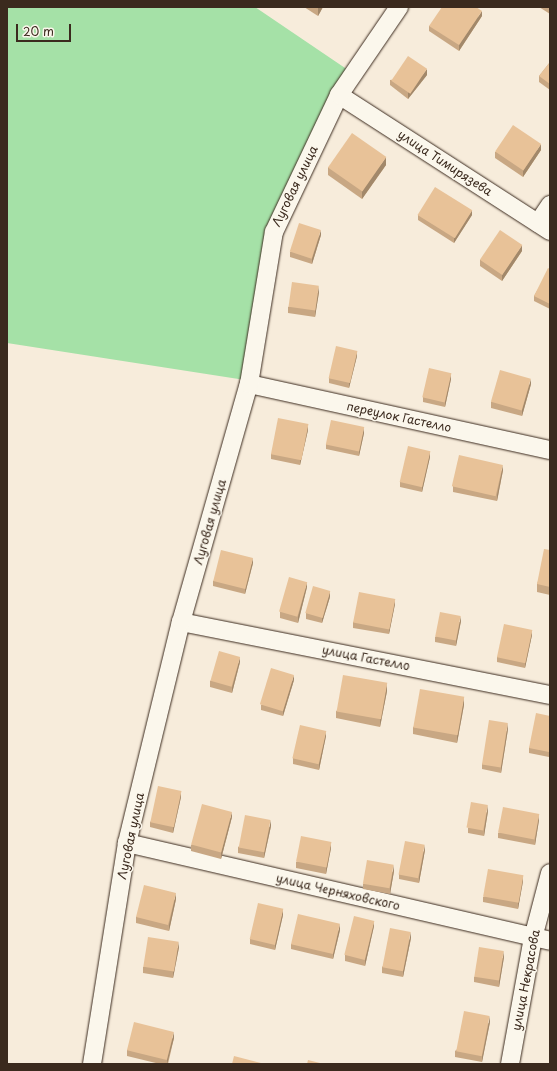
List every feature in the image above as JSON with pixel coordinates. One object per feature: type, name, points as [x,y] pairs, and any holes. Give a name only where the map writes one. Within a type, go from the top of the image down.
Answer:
[{"type":"street","name":"Луговая улица","points":[[92,1064],[127,843],[182,622],[249,384],[274,232],[339,95],[399,7]]},
{"type":"street","name":"улица Тимирязева","points":[[339,95],[544,227]]},
{"type":"street","points":[[544,227],[550,205]]},
{"type":"street","name":"переулок Гастелло","points":[[249,384],[550,450]]},
{"type":"street","name":"улица Гастелло","points":[[182,622],[550,695]]},
{"type":"street","name":"улица Черняховского","points":[[127,843],[542,940]]},
{"type":"street","name":"улица Некрасова","points":[[510,1064],[542,940],[550,873]]},
{"type":"green space","points":[[7,7],[255,7],[348,70],[267,231],[245,380],[7,343]]},
{"type":"building","points":[[442,7],[476,7],[482,11],[459,45],[429,26]]},
{"type":"building","points":[[408,56],[427,69],[410,94],[391,81]]},
{"type":"building","points":[[550,62],[550,84],[539,76]]},
{"type":"building","points":[[513,125],[541,144],[523,171],[495,152]]},
{"type":"building","points":[[352,133],[386,157],[362,191],[328,167]]},
{"type":"building","points":[[435,187],[472,210],[455,238],[418,215]]},
{"type":"building","points":[[299,223],[321,230],[312,259],[290,252]]},
{"type":"building","points":[[500,230],[522,245],[502,275],[480,260]]},
{"type":"building","points":[[548,268],[550,269],[550,304],[534,296]]},
{"type":"building","points":[[292,282],[319,286],[315,311],[289,307]]},
{"type":"building","points":[[336,346],[357,351],[350,383],[329,378]]},
{"type":"building","points":[[429,368],[451,373],[445,402],[422,397]]},
{"type":"building","points":[[500,370],[531,379],[522,411],[491,402]]},
{"type":"building","points":[[278,418],[308,424],[301,460],[271,454]]},
{"type":"building","points":[[331,420],[364,427],[359,452],[326,444]]},
{"type":"building","points":[[408,446],[430,451],[422,487],[400,482]]},
{"type":"building","points":[[459,455],[503,465],[496,496],[452,486]]},
{"type":"building","points":[[544,549],[550,550],[550,587],[537,584]]},
{"type":"building","points":[[221,550],[253,558],[245,589],[213,581]]},
{"type":"building","points":[[289,577],[307,582],[297,617],[279,612]]},
{"type":"building","points":[[313,586],[330,591],[323,618],[305,613]]},
{"type":"building","points":[[359,592],[395,599],[389,629],[353,622]]},
{"type":"building","points":[[440,612],[461,616],[456,641],[435,637]]},
{"type":"building","points":[[504,624],[532,630],[525,663],[497,657]]},
{"type":"building","points":[[219,651],[240,657],[232,687],[210,681]]},
{"type":"building","points":[[271,668],[294,675],[283,711],[260,704]]},
{"type":"building","points":[[343,675],[387,683],[381,719],[337,711]]},
{"type":"building","points":[[420,689],[464,697],[458,735],[413,727]]},
{"type":"building","points":[[536,713],[550,716],[549,752],[529,748]]},
{"type":"building","points":[[489,720],[508,723],[501,767],[482,764]]},
{"type":"building","points":[[300,725],[326,731],[319,764],[292,758]]},
{"type":"building","points":[[158,786],[181,791],[174,827],[150,822]]},
{"type":"building","points":[[471,802],[488,805],[483,831],[466,828]]},
{"type":"building","points":[[202,804],[232,812],[221,853],[191,845]]},
{"type":"building","points":[[503,807],[539,814],[534,840],[498,833]]},
{"type":"building","points":[[245,815],[271,820],[264,852],[239,847]]},
{"type":"building","points":[[301,836],[331,842],[326,867],[296,862]]},
{"type":"building","points":[[405,841],[425,845],[418,878],[399,874]]},
{"type":"building","points":[[367,860],[394,865],[389,888],[363,884]]},
{"type":"building","points":[[488,869],[523,875],[519,903],[483,897]]},
{"type":"building","points":[[144,885],[176,893],[168,925],[136,917]]},
{"type":"building","points":[[258,903],[283,909],[275,945],[250,939]]},
{"type":"building","points":[[298,914],[340,924],[333,954],[291,944]]},
{"type":"building","points":[[354,916],[374,921],[365,960],[344,955]]},
{"type":"building","points":[[390,928],[411,932],[403,971],[382,967]]},
{"type":"building","points":[[148,937],[179,942],[174,971],[143,967]]},
{"type":"building","points":[[479,947],[504,951],[499,981],[474,977]]},
{"type":"building","points":[[464,1011],[490,1016],[482,1056],[456,1051]]},
{"type":"building","points":[[134,1022],[174,1032],[167,1060],[127,1050]]},
{"type":"building","points":[[234,1056],[265,1064],[232,1064]]},
{"type":"building","points":[[308,1060],[324,1064],[307,1064]]}]
